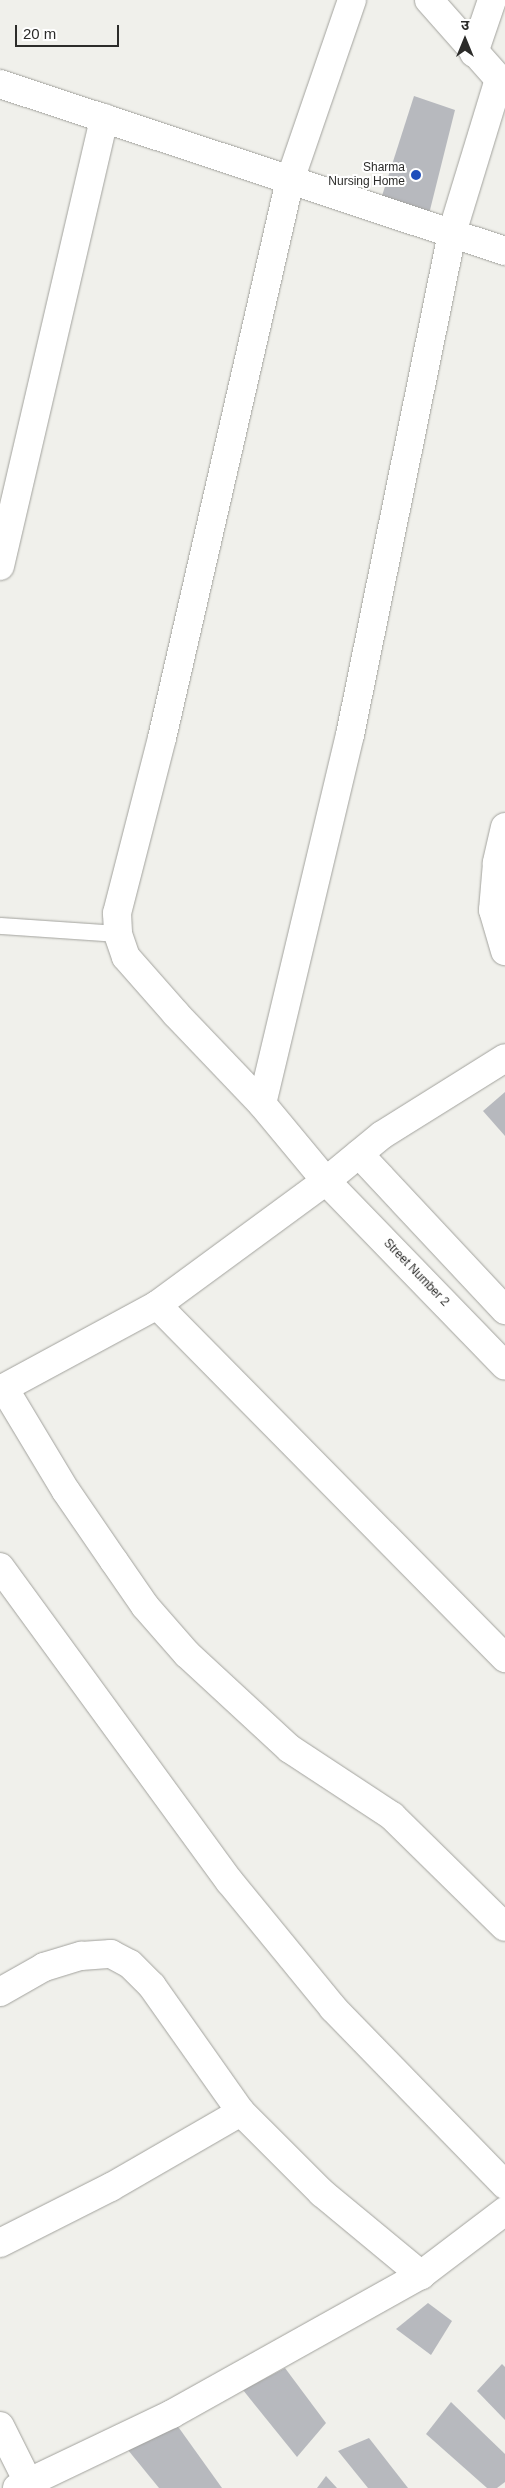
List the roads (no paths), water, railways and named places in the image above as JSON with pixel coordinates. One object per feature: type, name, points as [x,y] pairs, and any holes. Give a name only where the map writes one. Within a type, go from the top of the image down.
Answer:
[{"type":"street","points":[[118,934],[117,913],[162,738],[290,180],[352,0]]},
{"type":"street","points":[[262,1104],[350,735],[452,233],[502,83],[428,0]]},
{"type":"street","points":[[474,53],[492,0]]},
{"type":"street","points":[[0,84],[505,251]]},
{"type":"street","points":[[0,566],[104,118]]},
{"type":"street","points":[[505,827],[497,863],[493,910],[505,951]]},
{"type":"street","name":"Street Number 2","points":[[118,934],[126,956],[262,1104],[326,1180],[505,1366]]},
{"type":"street","points":[[505,1058],[382,1135],[326,1180],[157,1305],[2,1389],[66,1491],[145,1606],[187,1654],[290,1749],[392,1816],[505,1926]]},
{"type":"street","points":[[359,1154],[505,1310]]},
{"type":"street","points":[[157,1305],[505,1658]]},
{"type":"street","points":[[0,1567],[248,1904],[333,2008],[505,2185]]},
{"type":"street","points":[[0,1992],[44,1968],[81,1956],[111,1954],[130,1964],[152,1986],[241,2112],[322,2193],[421,2275]]},
{"type":"street","points":[[0,2243],[111,2187],[241,2112]]},
{"type":"street","points":[[0,2426],[25,2486],[172,2414],[421,2275],[505,2211]]},
{"type":"lane","points":[[0,926],[118,934]]},
{"type":"place","name":"Sharma Nursing Home","points":[[416,175]]}]
